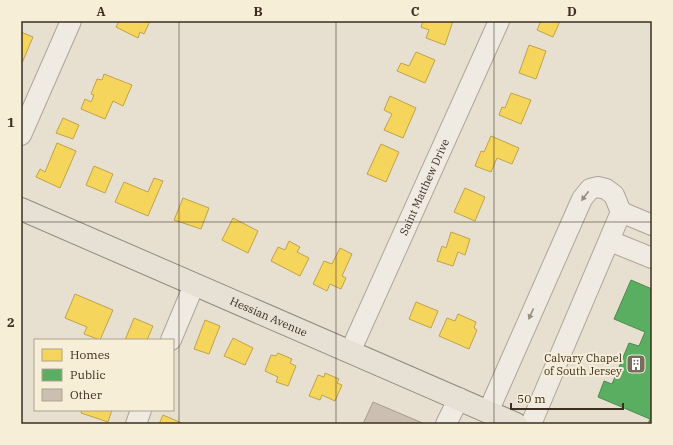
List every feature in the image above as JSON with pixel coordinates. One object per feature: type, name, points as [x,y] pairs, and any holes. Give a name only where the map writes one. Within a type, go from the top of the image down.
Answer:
[{"type":"main road","name":"Hessian Avenue","points":[[21,209],[516,424]]},
{"type":"street","points":[[21,135],[71,21]]},
{"type":"street","name":"Saint Matthew Drive","points":[[350,352],[499,21]]},
{"type":"street","points":[[488,412],[582,199],[590,189],[598,187],[606,189],[614,194],[621,212],[610,241],[531,424]]},
{"type":"street","points":[[621,212],[652,225]]},
{"type":"street","points":[[610,241],[652,258]]},
{"type":"street","points":[[171,339],[194,285]]},
{"type":"street","points":[[446,424],[459,398]]},
{"type":"street","points":[[136,424],[142,411]]},
{"type":"building: Homes","points":[[119,21],[150,21],[144,34],[140,32],[138,38],[116,27]]},
{"type":"building: Homes","points":[[423,21],[453,21],[445,45],[426,38],[429,30],[421,27]]},
{"type":"building: Homes","points":[[541,21],[560,21],[553,37],[537,30]]},
{"type":"building: Homes","points":[[21,32],[33,37],[22,63],[21,62]]},
{"type":"building: Homes","points":[[529,45],[546,51],[536,79],[519,73]]},
{"type":"building: Homes","points":[[416,52],[435,60],[425,83],[397,71],[401,63],[409,66]]},
{"type":"building: Homes","points":[[104,74],[132,85],[123,106],[113,101],[105,119],[81,109],[85,99],[91,102],[94,95],[91,94],[97,79],[102,80]]},
{"type":"building: Homes","points":[[511,93],[531,100],[521,124],[499,115],[502,107],[505,108]]},
{"type":"building: Homes","points":[[390,96],[416,108],[403,138],[384,130],[392,114],[384,110]]},
{"type":"building: Homes","points":[[63,118],[79,125],[73,139],[56,133]]},
{"type":"building: Homes","points":[[491,136],[519,148],[512,164],[497,158],[491,172],[475,166],[481,151],[484,152]]},
{"type":"building: Homes","points":[[57,143],[76,151],[60,188],[36,177],[40,169],[45,172]]},
{"type":"building: Homes","points":[[381,144],[399,152],[386,182],[367,174]]},
{"type":"building: Homes","points":[[94,166],[113,174],[105,193],[86,185]]},
{"type":"building: Homes","points":[[154,178],[163,181],[148,216],[115,202],[124,182],[148,192]]},
{"type":"building: Homes","points":[[465,188],[485,197],[475,221],[454,212]]},
{"type":"building: Homes","points":[[183,198],[209,208],[201,229],[174,220]]},
{"type":"building: Homes","points":[[233,218],[258,231],[248,253],[222,240]]},
{"type":"building: Homes","points":[[451,232],[470,239],[465,255],[458,252],[453,266],[437,261],[442,246],[446,248]]},
{"type":"building: Homes","points":[[289,241],[300,247],[297,252],[309,258],[300,276],[271,261],[278,247],[285,250]]},
{"type":"building: Homes","points":[[340,248],[352,254],[342,276],[346,278],[341,289],[330,284],[327,291],[313,284],[324,261],[332,264]]},
{"type":"building: Homes","points":[[75,294],[113,310],[100,339],[84,334],[87,327],[65,318]]},
{"type":"building: Homes","points":[[416,302],[438,311],[431,328],[409,319]]},
{"type":"building: Homes","points":[[458,314],[476,322],[474,328],[477,330],[469,349],[439,336],[447,318],[455,321]]},
{"type":"building: Homes","points":[[134,318],[153,326],[147,339],[125,339]]},
{"type":"building: Homes","points":[[205,320],[220,326],[209,354],[194,349]]},
{"type":"building: Homes","points":[[233,338],[253,348],[245,365],[224,356]]},
{"type":"building: Homes","points":[[278,353],[292,359],[290,363],[296,366],[288,386],[276,382],[278,377],[265,371],[271,355],[276,356]]},
{"type":"building: Homes","points":[[325,373],[339,379],[337,383],[342,385],[335,401],[322,395],[320,400],[309,396],[318,375],[324,377]]},
{"type":"building: Homes","points":[[82,411],[112,411],[108,422],[81,413]]},
{"type":"building: Homes","points":[[163,415],[184,424],[159,424]]},
{"type":"building: Public","name":"Calvary Chapel of South Jersey","points":[[631,280],[652,289],[652,424],[648,424],[650,419],[598,397],[604,381],[612,384],[629,343],[639,346],[645,332],[614,319]]},
{"type":"building: Other","points":[[373,402],[425,424],[363,424]]},
{"type":"place","name":"Calvary Chapel of South Jersey","points":[[636,364]]}]
